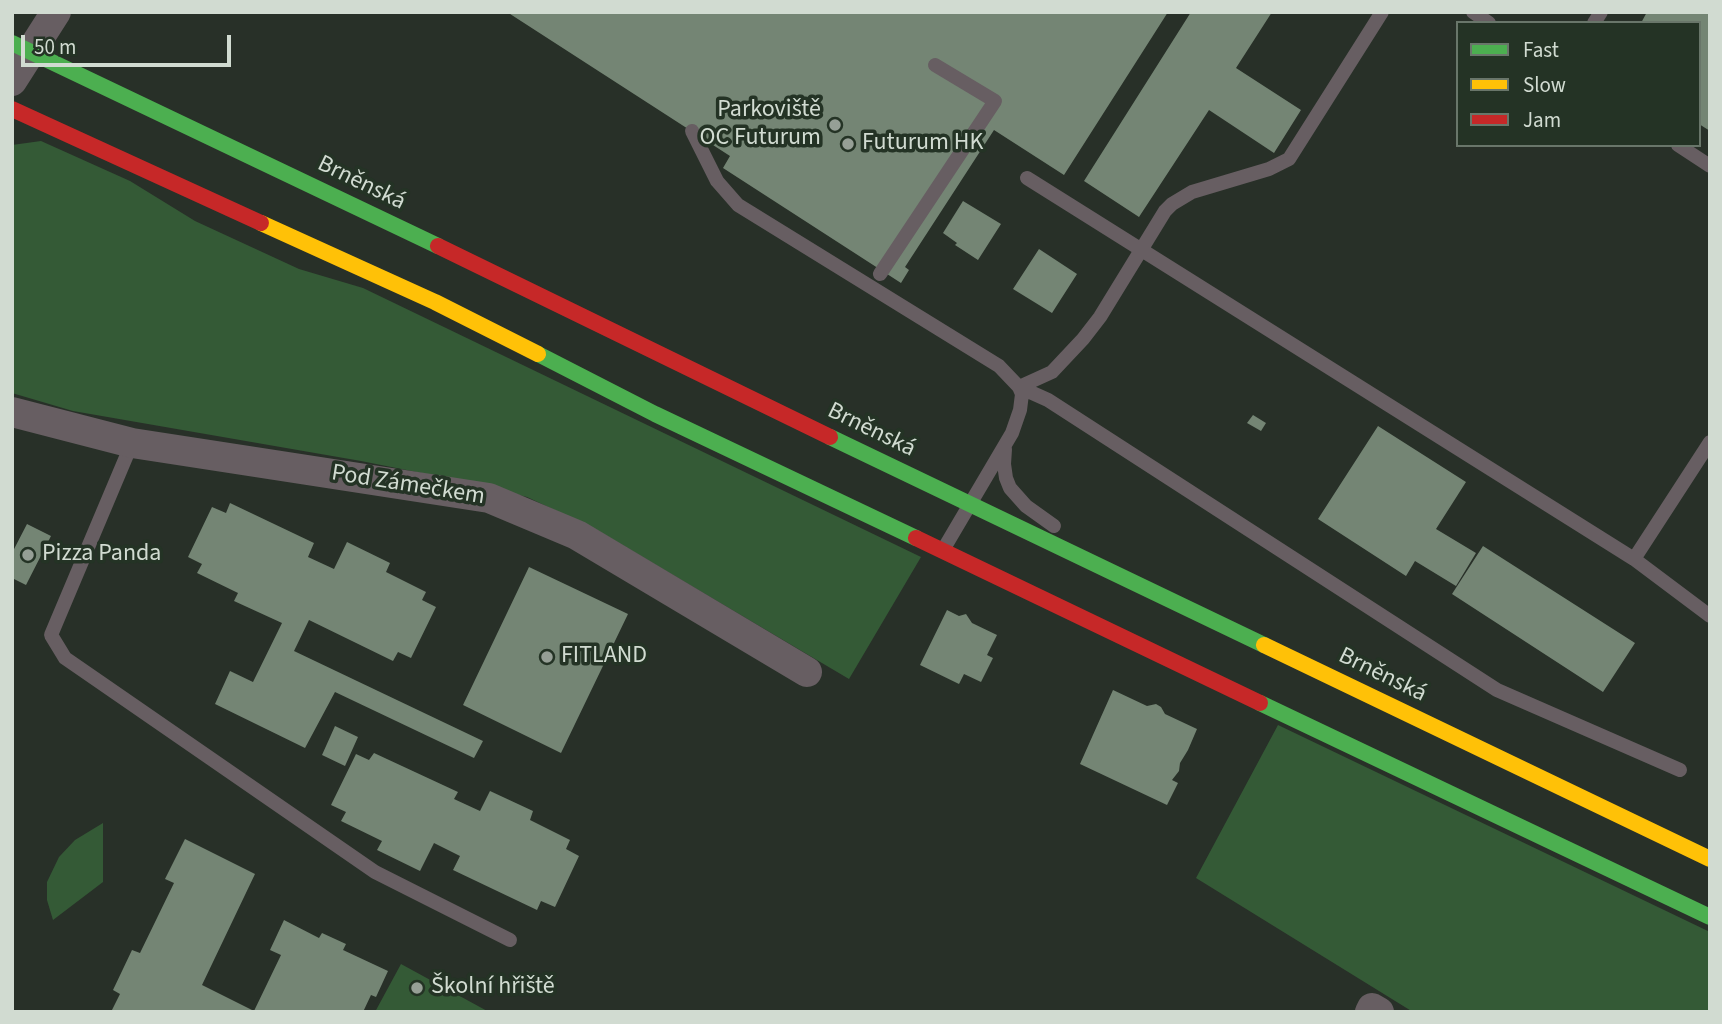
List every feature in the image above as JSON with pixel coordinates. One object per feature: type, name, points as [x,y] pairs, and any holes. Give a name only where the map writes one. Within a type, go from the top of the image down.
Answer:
[{"type":"main road","name":"Brněnská","points":[[22,47],[1710,859]]},
{"type":"main road","points":[[12,109],[435,302],[655,414],[1710,917]]},
{"type":"street","points":[[12,81],[22,47],[56,12]]},
{"type":"street","name":"Pod Zámečkem","points":[[12,412],[132,443],[489,498],[577,535],[807,672]]},
{"type":"lane","points":[[1019,387],[1052,372],[1065,361],[1092,328],[1165,211],[1181,197],[1269,169],[1289,159],[1382,12]]},
{"type":"lane","points":[[880,274],[995,101],[935,65]]},
{"type":"lane","points":[[692,131],[717,181],[738,205],[999,366],[1019,387],[1048,400],[1497,690],[1680,770]]},
{"type":"lane","points":[[1681,147],[1710,166]]},
{"type":"lane","points":[[1027,178],[1634,559],[1710,616]]},
{"type":"lane","points":[[943,551],[1006,445],[1020,410],[1019,387]]},
{"type":"lane","points":[[1634,559],[1710,442]]},
{"type":"lane","points":[[132,443],[51,635],[65,658],[375,872],[510,940]]},
{"type":"lane","points":[[1006,445],[1006,478],[1017,498],[1129,579]]},
{"type":"green space","points":[[41,141],[130,181],[195,221],[299,269],[363,288],[921,557],[849,679],[597,530],[527,497],[361,461],[73,411],[12,393],[12,145]]},
{"type":"green space","points":[[1278,725],[1710,932],[1710,1012],[1413,1012],[1196,878]]},
{"type":"green space","points":[[103,823],[103,882],[53,920],[47,900],[47,882],[59,857],[75,840]]},
{"type":"green space","name":"Školní hřiště","points":[[401,964],[489,1012],[375,1012]]},
{"type":"building","name":"Parkoviště OC Futurum","points":[[507,12],[1168,12],[1064,175],[994,130],[905,267],[909,270],[901,283],[723,168],[730,156]]},
{"type":"building","points":[[1191,12],[1272,12],[1236,68],[1301,110],[1274,153],[1209,110],[1139,217],[1084,181]]},
{"type":"building","points":[[1647,12],[1710,12],[1710,131],[1701,125],[1701,21],[1642,21]]},
{"type":"building","points":[[963,201],[1001,224],[978,260],[955,245],[957,243],[943,233]]},
{"type":"building","points":[[1039,249],[1077,274],[1052,313],[1013,289]]},
{"type":"building","points":[[1253,415],[1266,423],[1261,431],[1247,423]]},
{"type":"building","points":[[1378,426],[1466,482],[1436,529],[1476,553],[1456,586],[1415,561],[1406,576],[1318,519]]},
{"type":"building","points":[[230,503],[314,543],[308,557],[334,569],[347,542],[390,563],[386,572],[426,592],[422,600],[436,607],[411,658],[398,652],[393,661],[309,620],[294,651],[483,741],[474,758],[335,692],[305,748],[215,704],[230,671],[253,682],[282,623],[234,601],[238,593],[197,573],[202,564],[188,557],[212,507],[226,513]]},
{"type":"building","points":[[27,524],[51,536],[26,585],[12,578],[12,553]]},
{"type":"building","points":[[1483,546],[1635,643],[1603,692],[1452,594]]},
{"type":"building","points":[[529,567],[628,614],[561,753],[463,705]]},
{"type":"building","points":[[947,610],[959,616],[966,614],[972,623],[997,635],[987,655],[993,658],[981,682],[964,674],[959,684],[920,665]]},
{"type":"building","points":[[1113,690],[1147,706],[1156,704],[1165,714],[1197,729],[1180,763],[1179,771],[1172,780],[1178,783],[1167,805],[1080,764]]},
{"type":"building","points":[[335,726],[358,737],[345,766],[322,755]]},
{"type":"building","points":[[374,753],[458,792],[454,799],[480,811],[490,791],[533,811],[530,820],[570,840],[566,849],[579,856],[555,907],[541,901],[537,910],[453,870],[460,856],[434,843],[420,871],[377,850],[382,841],[341,821],[346,812],[331,805],[356,754],[369,760]]},
{"type":"building","points":[[185,839],[255,874],[202,985],[254,1011],[281,955],[270,950],[284,920],[319,938],[322,933],[346,944],[343,950],[388,971],[376,997],[371,995],[363,1012],[111,1012],[120,994],[113,990],[132,950],[140,953],[174,883],[165,879]]},
{"type":"traffic: fast","points":[[12,43],[438,246]]},
{"type":"traffic: fast","points":[[538,354],[655,414],[916,538]]},
{"type":"traffic: fast","points":[[830,437],[1264,645]]},
{"type":"traffic: fast","points":[[1260,703],[1710,917]]},
{"type":"traffic: slow","points":[[261,223],[435,302],[538,354]]},
{"type":"traffic: slow","points":[[1264,645],[1710,859]]},
{"type":"traffic: jam","points":[[12,109],[261,223]]},
{"type":"traffic: jam","points":[[438,246],[830,437]]},
{"type":"traffic: jam","points":[[916,538],[1260,703]]},
{"type":"place","name":"Parkoviště OC Futurum","points":[[835,125]]},
{"type":"place","name":"Futurum HK","points":[[848,144]]},
{"type":"place","name":"Pizza Panda","points":[[28,555]]},
{"type":"place","name":"FITLAND","points":[[547,657]]},
{"type":"place","name":"Školní hřiště","points":[[417,988]]}]
